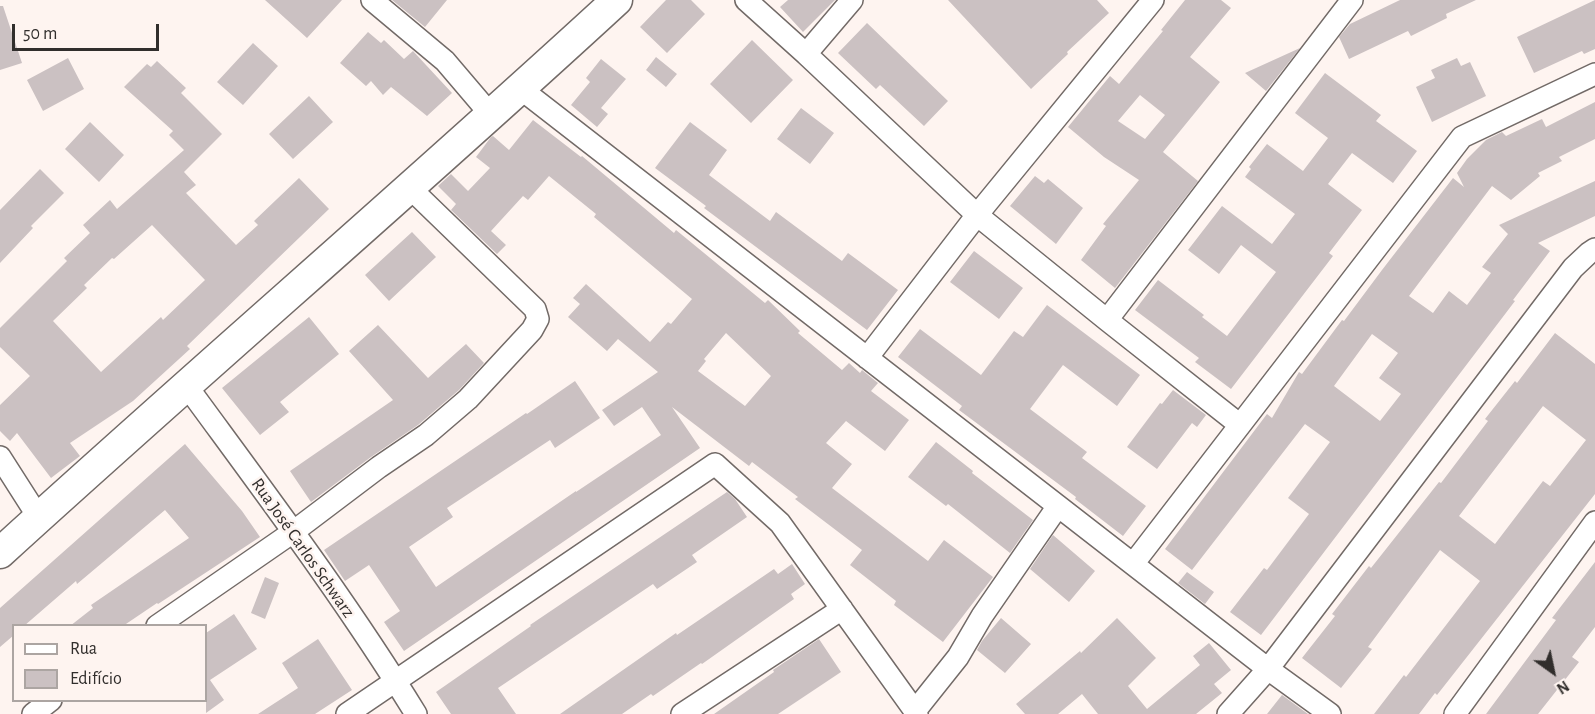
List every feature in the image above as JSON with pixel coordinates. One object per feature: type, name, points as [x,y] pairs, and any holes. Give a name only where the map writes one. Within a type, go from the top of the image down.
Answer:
[{"type":"main road","points":[[0,553],[521,89],[617,0]]},
{"type":"street","points":[[372,0],[445,61],[491,115]]},
{"type":"street","points":[[746,0],[977,215],[1240,425]]},
{"type":"street","points":[[806,54],[852,0]]},
{"type":"street","points":[[867,358],[977,215],[1153,0]]},
{"type":"street","points":[[1107,320],[1352,0]]},
{"type":"street","points":[[1133,564],[1462,137],[1595,74]]},
{"type":"street","points":[[521,89],[1268,669],[1330,714]]},
{"type":"street","points":[[159,624],[293,532],[379,467],[426,435],[468,399],[532,330],[538,319],[535,309],[410,188]]},
{"type":"street","points":[[1228,714],[1268,669],[1573,268],[1595,249]]},
{"type":"street","name":"Rua José Carlos Schwarz","points":[[186,385],[293,532],[416,714]]},
{"type":"street","points":[[0,458],[39,518]]},
{"type":"street","points":[[347,714],[715,464],[780,523],[916,713],[958,657],[982,616],[1058,506]]},
{"type":"street","points":[[1455,714],[1595,522]]},
{"type":"street","points":[[682,714],[842,609]]},
{"type":"street","points":[[33,714],[48,702]]},
{"type":"building","points":[[265,0],[342,0],[307,38]]},
{"type":"building","points":[[392,0],[447,0],[425,27]]},
{"type":"building","points":[[666,0],[691,0],[705,14],[667,53],[640,27]]},
{"type":"building","points":[[788,0],[835,0],[803,32],[780,7]]},
{"type":"building","points":[[948,0],[1097,0],[1109,13],[1031,89]]},
{"type":"building","points":[[1185,0],[1221,0],[1231,8],[1190,57],[1220,82],[1163,152],[1198,181],[1115,288],[1081,260],[1106,226],[1103,224],[1139,180],[1104,157],[1068,127],[1110,76],[1119,84],[1163,31],[1161,30]],"holes":[[[1140,95],[1165,115],[1145,139],[1118,121]]]},
{"type":"building","points":[[1400,0],[1476,0],[1446,14],[1447,18],[1411,36],[1408,31],[1349,59],[1339,37],[1350,24]]},
{"type":"building","points":[[1595,0],[1595,49],[1584,54],[1582,51],[1534,73],[1517,37]]},
{"type":"building","points":[[0,6],[3,6],[22,63],[0,70]]},
{"type":"building","points":[[867,23],[948,101],[924,126],[880,85],[876,89],[838,53]]},
{"type":"building","points":[[368,32],[381,43],[384,40],[404,59],[413,51],[452,93],[427,116],[391,87],[383,95],[371,81],[366,86],[340,63]]},
{"type":"building","points":[[752,40],[793,80],[751,123],[710,84]]},
{"type":"building","points":[[253,43],[278,66],[243,105],[217,82]]},
{"type":"building","points":[[1300,48],[1266,91],[1245,73]]},
{"type":"building","points":[[656,57],[677,74],[666,87],[646,70]]},
{"type":"building","points":[[68,58],[84,89],[43,111],[27,80]]},
{"type":"building","points":[[1457,58],[1461,66],[1470,62],[1486,96],[1432,122],[1416,87],[1435,78],[1431,70]]},
{"type":"building","points":[[601,59],[626,79],[601,108],[608,114],[597,127],[571,105],[590,82],[586,78]]},
{"type":"building","points":[[157,61],[186,88],[181,93],[222,134],[184,172],[196,185],[186,193],[236,245],[258,225],[254,221],[299,178],[329,209],[187,346],[190,349],[133,401],[70,443],[80,456],[51,478],[17,433],[10,441],[0,431],[0,405],[30,376],[0,347],[0,328],[67,261],[64,258],[90,233],[83,225],[110,200],[117,209],[184,150],[169,135],[173,131],[124,87],[147,64],[151,67]],"holes":[[[152,225],[205,280],[163,320],[161,317],[101,372],[53,321],[87,288],[84,285]]]},
{"type":"building","points":[[1325,73],[1381,115],[1376,121],[1417,151],[1393,183],[1352,153],[1328,184],[1362,210],[1329,253],[1333,256],[1231,389],[1195,362],[1199,358],[1135,310],[1158,280],[1204,315],[1202,317],[1227,336],[1276,272],[1241,245],[1219,274],[1188,250],[1222,206],[1272,244],[1295,214],[1245,177],[1251,169],[1249,167],[1267,144],[1303,171],[1328,138],[1295,113]]},
{"type":"building","points":[[309,96],[333,122],[293,159],[269,134]]},
{"type":"building","points":[[1595,102],[1595,139],[1559,157],[1562,161],[1538,173],[1540,176],[1511,200],[1492,186],[1409,296],[1433,313],[1449,291],[1467,305],[1491,273],[1482,267],[1508,234],[1499,225],[1595,181],[1595,216],[1538,243],[1550,251],[1513,300],[1515,301],[1261,635],[1230,612],[1264,568],[1267,570],[1309,514],[1288,498],[1330,442],[1305,424],[1192,570],[1165,549],[1267,414],[1272,418],[1299,372],[1302,374],[1453,178],[1464,187],[1457,173],[1467,159],[1486,140],[1502,132],[1506,136],[1542,119],[1546,127]],"holes":[[[1372,334],[1398,353],[1379,378],[1401,394],[1380,421],[1334,386]]]},
{"type":"building","points":[[801,108],[834,133],[810,164],[777,139]]},
{"type":"building","points":[[533,120],[582,156],[674,233],[676,230],[765,303],[768,300],[800,331],[798,333],[842,370],[849,363],[860,373],[862,370],[878,383],[871,391],[909,420],[885,451],[846,421],[826,443],[852,464],[832,488],[928,561],[944,540],[993,577],[943,642],[894,605],[896,601],[850,565],[862,550],[795,499],[798,497],[752,462],[749,466],[672,407],[700,448],[404,651],[384,622],[400,611],[369,565],[345,581],[324,550],[575,381],[600,418],[555,448],[550,440],[447,508],[453,517],[409,547],[436,587],[661,435],[642,407],[614,426],[602,410],[658,372],[618,339],[607,351],[568,317],[580,304],[573,298],[586,284],[650,342],[668,322],[671,324],[692,299],[594,217],[596,214],[549,176],[528,200],[523,196],[491,231],[506,245],[497,254],[451,210],[456,204],[438,186],[451,174],[468,191],[490,168],[476,157],[491,137],[493,136],[509,150]],"holes":[[[726,333],[771,376],[745,406],[698,371],[706,361],[704,359]]]},
{"type":"building","points":[[90,122],[124,155],[99,182],[65,149]]},
{"type":"building","points":[[690,122],[727,150],[709,175],[770,221],[776,212],[842,261],[848,253],[898,290],[867,330],[704,208],[706,206],[655,168]]},
{"type":"building","points":[[40,169],[64,193],[31,226],[33,228],[0,263],[0,210]]},
{"type":"building","points":[[1035,176],[1044,183],[1048,179],[1083,208],[1056,244],[1010,206]]},
{"type":"building","points":[[412,232],[436,257],[389,301],[365,275]]},
{"type":"building","points":[[974,251],[1023,288],[999,319],[950,282]]},
{"type":"building","points":[[1047,305],[1140,375],[1117,406],[1063,365],[1030,409],[1087,452],[1082,458],[1146,506],[1123,536],[1075,499],[1076,497],[959,410],[962,406],[898,357],[920,329],[981,375],[1014,331],[1023,337]]},
{"type":"building","points":[[309,317],[339,354],[280,402],[289,412],[260,435],[222,388]]},
{"type":"building","points":[[378,325],[428,378],[466,344],[484,363],[459,390],[418,425],[311,502],[290,471],[393,400],[349,351]]},
{"type":"building","points":[[1555,333],[1595,364],[1595,494],[1437,695],[1435,693],[1419,714],[1374,714],[1404,675],[1406,677],[1480,581],[1440,550],[1368,647],[1372,649],[1341,688],[1302,658],[1335,616],[1332,614],[1369,566],[1371,568],[1439,482],[1441,483],[1488,421],[1485,419],[1515,381],[1517,383]],"holes":[[[1543,406],[1586,440],[1550,486],[1543,481],[1495,544],[1459,516]]]},
{"type":"building","points":[[1173,390],[1206,415],[1197,427],[1192,423],[1157,469],[1127,447],[1160,403],[1162,404]]},
{"type":"building","points":[[936,442],[1033,520],[1010,553],[948,504],[946,506],[908,477]]},
{"type":"building","points":[[185,444],[242,511],[260,537],[126,624],[73,624],[93,608],[91,605],[189,538],[165,510],[26,624],[12,624],[12,637],[0,647],[0,608]]},
{"type":"building","points":[[727,492],[735,499],[747,517],[692,555],[697,562],[657,589],[653,584],[498,688],[516,714],[451,714],[436,692],[530,625]]},
{"type":"building","points":[[1053,535],[1095,571],[1069,602],[1030,569]]},
{"type":"building","points":[[1595,562],[1595,627],[1572,657],[1579,662],[1538,714],[1486,714],[1556,620],[1552,618]]},
{"type":"building","points":[[792,564],[805,584],[791,594],[794,599],[653,696],[651,694],[622,714],[560,714],[676,633],[677,635],[774,569],[778,574]]},
{"type":"building","points":[[1187,572],[1214,592],[1205,604],[1178,583]]},
{"type":"building","points":[[265,577],[279,583],[265,619],[251,613]]},
{"type":"building","points":[[234,614],[257,649],[210,680],[224,700],[206,713],[207,702],[207,632]]},
{"type":"building","points":[[1001,618],[1031,644],[1005,673],[977,650]]},
{"type":"building","points":[[1117,618],[1156,658],[1128,686],[1147,709],[1200,665],[1193,656],[1209,643],[1231,670],[1214,684],[1222,693],[1196,714],[1098,714],[1082,694],[1058,714],[1025,714],[1016,704],[1080,651],[1081,653]]},
{"type":"building","points":[[318,639],[352,690],[315,714],[258,714],[298,688],[282,663]]},
{"type":"building","points":[[819,639],[841,672],[778,714],[714,714],[774,672],[773,670]]},
{"type":"building","points":[[1282,695],[1308,714],[1267,714]]}]
